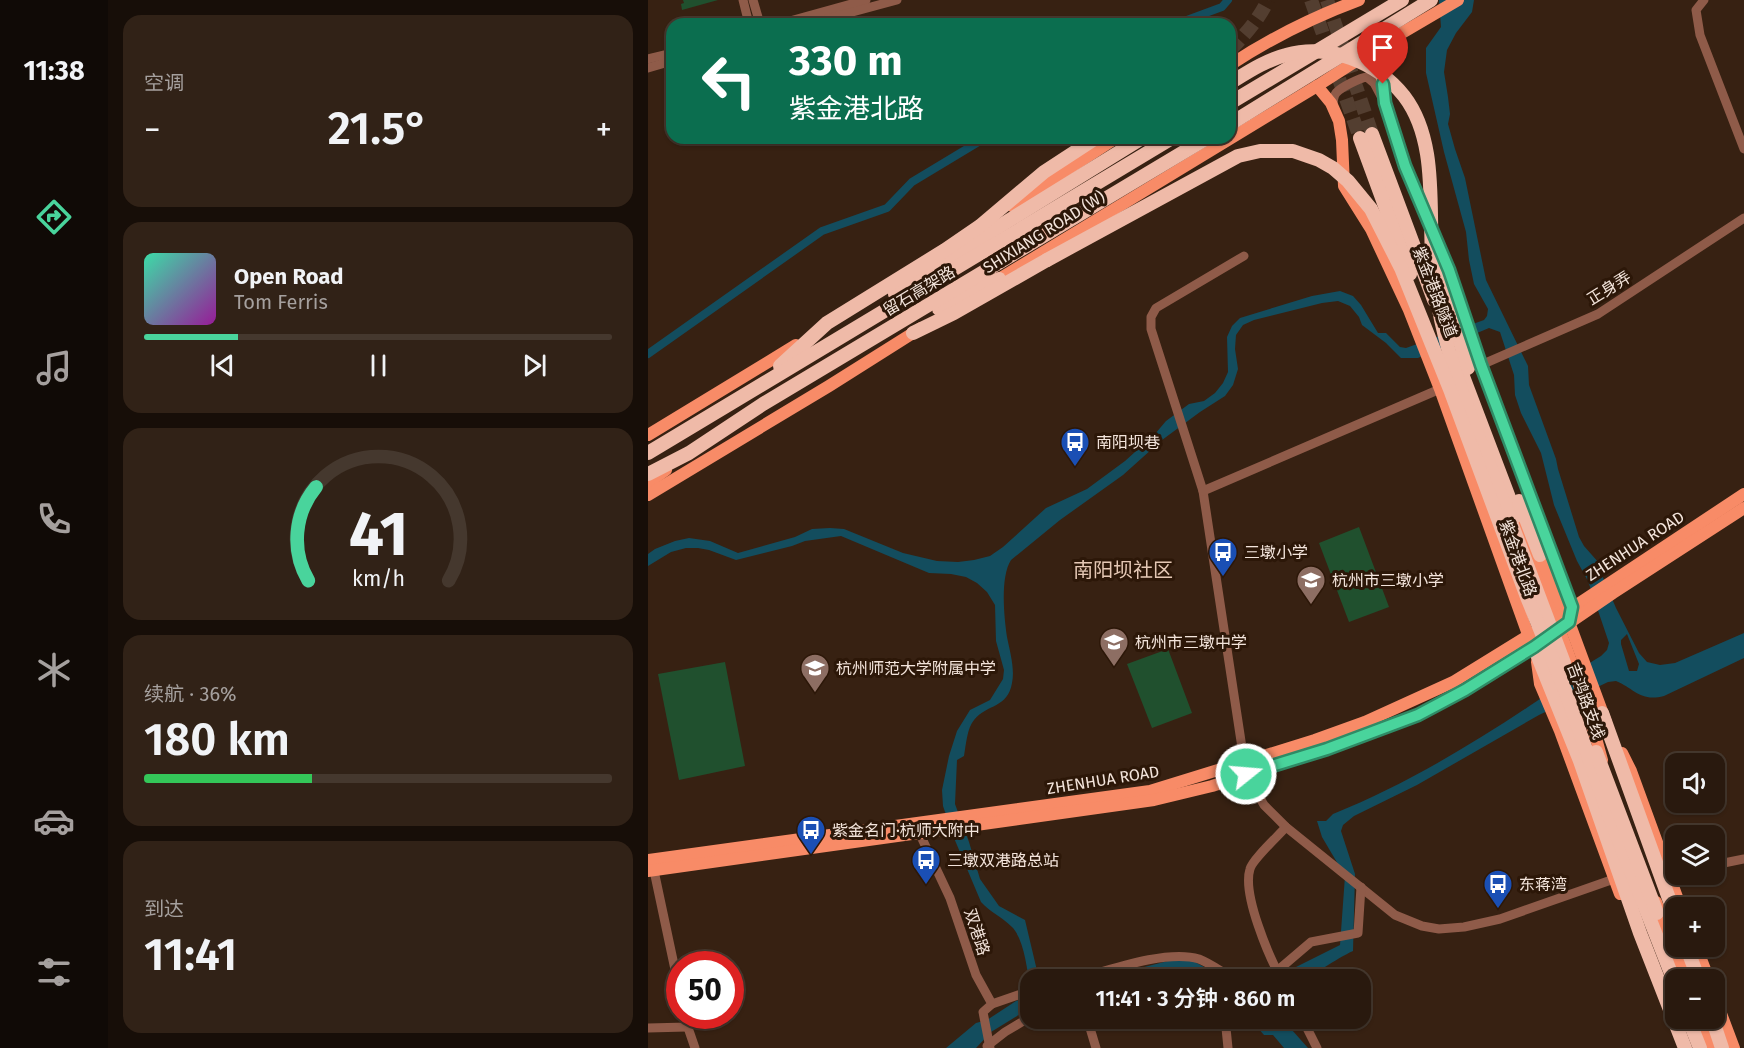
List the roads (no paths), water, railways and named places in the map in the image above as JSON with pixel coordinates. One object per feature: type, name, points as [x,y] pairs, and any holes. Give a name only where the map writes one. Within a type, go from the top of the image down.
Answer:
[{"type":"highway","points":[[1236,100],[1402,0]]},
{"type":"highway","points":[[1236,121],[1434,6]]},
{"type":"highway","points":[[1236,80],[1268,61],[1296,53],[1306,51],[1335,54],[1364,63],[1385,76],[1406,98],[1424,140],[1445,286],[1458,335],[1475,386],[1540,555]]},
{"type":"highway","name":"紫金港路隧道","points":[[1502,521],[1366,136],[1516,516]]},
{"type":"highway","points":[[817,351],[856,320],[979,232],[1044,172],[1087,144]]},
{"type":"highway","points":[[757,388],[826,323],[1132,144]]},
{"type":"highway","name":"留石高架路","points":[[648,451],[757,388],[1162,144]]},
{"type":"highway","name":"留石高架路","points":[[648,474],[689,453],[763,404],[1197,144]]},
{"type":"highway","points":[[913,333],[954,313],[1238,156],[1260,151],[1293,151],[1334,168],[1371,209],[1401,268],[1469,426]]},
{"type":"highway","points":[[1429,181],[1436,298],[1469,426]]},
{"type":"highway","points":[[763,404],[855,359],[947,304],[999,279]]},
{"type":"highway","name":"吉鸿路支线","points":[[1469,426],[1680,969]]},
{"type":"highway","name":"吉鸿路支线","points":[[1469,426],[1527,597],[1567,695],[1607,810],[1669,969]]},
{"type":"highway","points":[[1531,641],[1580,761],[1640,933],[1685,1048]]},
{"type":"highway","points":[[1596,715],[1619,760],[1668,897]]},
{"type":"highway","points":[[1691,1029],[1698,1048]]},
{"type":"highway","points":[[1703,1029],[1711,1048]]},
{"type":"highway","points":[[1716,1029],[1722,1048]]},
{"type":"main road","points":[[1236,62],[1297,26],[1359,0]]},
{"type":"main road","name":"SHIXIANG ROAD (W)","points":[[1236,135],[1378,47],[1434,6],[1458,0]]},
{"type":"main road","name":"紫金港北路","points":[[1378,47],[1385,103],[1405,166],[1449,270],[1596,715],[1605,768],[1680,969]]},
{"type":"main road","name":"紫金港北路","points":[[1317,86],[1333,108],[1339,121],[1344,186],[1380,247],[1409,310],[1440,389],[1531,641],[1540,684],[1680,1048]]},
{"type":"main road","points":[[979,232],[1107,144]]},
{"type":"main road","name":"SHIXIANG ROAD (W)","points":[[648,495],[820,392],[999,279],[1221,144]]},
{"type":"main road","points":[[648,435],[789,350],[826,323]]},
{"type":"main road","points":[[648,483],[689,453]]},
{"type":"main road","name":"ZHENHUA ROAD","points":[[650,865],[967,821],[1154,800],[1212,786],[1245,769],[1327,749],[1418,715],[1465,690],[1531,641],[1541,626],[1564,618],[1586,604],[1744,494]]},
{"type":"main road","name":"ZHENHUA ROAD","points":[[1611,587],[1744,508]]},
{"type":"main road","name":"紫金港北路","points":[[1516,516],[1564,618]]},
{"type":"main road","points":[[1501,560],[1502,521]]},
{"type":"main road","name":"紫金港路隧道","points":[[1502,521],[1541,626]]},
{"type":"main road","points":[[1540,555],[1564,618]]},
{"type":"main road","name":"ZHENHUA ROAD","points":[[1531,641],[1546,638],[1564,618]]},
{"type":"main road","points":[[1541,626],[1556,676],[1667,969]]},
{"type":"main road","name":"紫金港北路","points":[[1596,715],[1631,771],[1665,856]]},
{"type":"main road","points":[[1725,1024],[1734,1048]]},
{"type":"street","points":[[742,0],[747,18]]},
{"type":"street","points":[[753,0],[758,18]]},
{"type":"street","points":[[801,18],[866,0]]},
{"type":"street","points":[[830,18],[897,0]]},
{"type":"street","points":[[1704,0],[1696,10],[1700,35],[1744,149]]},
{"type":"street","points":[[648,59],[666,54]]},
{"type":"street","points":[[648,68],[666,63]]},
{"type":"street","points":[[1333,108],[1337,92],[1367,77],[1374,83],[1385,103]]},
{"type":"street","name":"正身弄","points":[[1481,365],[1598,314],[1744,218]]},
{"type":"street","points":[[1244,256],[1156,308],[1151,317],[1151,328],[1203,491],[1245,769],[1264,804],[1286,827],[1395,915],[1422,926],[1439,929],[1464,927],[1500,919],[1614,879]]},
{"type":"street","points":[[1203,491],[1440,389]]},
{"type":"street","points":[[1276,969],[1253,910],[1248,881],[1250,867],[1286,827]]},
{"type":"street","name":"双港路","points":[[917,828],[950,898],[976,975],[992,1004]]},
{"type":"street","points":[[1725,863],[1744,860]]},
{"type":"street","points":[[650,865],[670,951]]},
{"type":"street","points":[[1283,969],[1311,942],[1358,933],[1361,887]]},
{"type":"street","points":[[1116,969],[1165,956],[1181,956],[1199,959],[1217,969]]},
{"type":"street","points":[[1020,994],[992,1004],[983,1012],[988,1046],[1020,1024]]},
{"type":"street","points":[[648,1028],[666,1028]]},
{"type":"street","points":[[687,1029],[695,1048]]},
{"type":"street","points":[[1090,1029],[1096,1048]]},
{"type":"street","points":[[1227,1029],[1228,1048]]},
{"type":"street","points":[[1308,1029],[1317,1048]]},
{"type":"water","points":[[1439,0],[1474,0],[1472,12],[1456,33],[1447,50],[1444,72],[1450,114],[1448,124],[1465,178],[1486,280],[1528,366],[1529,385],[1556,459],[1579,537],[1599,563],[1616,608],[1639,653],[1647,662],[1660,665],[1675,663],[1744,633],[1744,658],[1664,696],[1643,696],[1616,681],[1608,682],[1539,715],[1417,785],[1354,816],[1343,825],[1341,831],[1355,874],[1353,951],[1322,969],[1292,969],[1340,945],[1345,876],[1322,837],[1317,821],[1326,821],[1333,814],[1412,777],[1488,733],[1601,656],[1607,650],[1609,643],[1588,581],[1577,561],[1554,505],[1541,453],[1521,413],[1515,395],[1514,375],[1500,332],[1489,328],[1418,358],[1401,358],[1362,325],[1350,306],[1338,301],[1254,320],[1243,325],[1236,335],[1235,349],[1238,369],[1233,385],[1225,396],[1162,440],[1123,475],[1060,520],[1011,560],[1008,567],[1005,576],[1004,608],[1013,666],[1012,683],[1006,697],[979,715],[970,727],[964,756],[957,760],[955,804],[980,879],[999,906],[1025,920],[1037,969],[1027,969],[1016,932],[981,902],[943,806],[942,790],[957,731],[970,710],[990,700],[1003,679],[1004,670],[996,641],[995,605],[987,592],[966,577],[929,573],[841,536],[805,541],[736,560],[709,550],[686,548],[671,552],[648,566],[648,554],[675,541],[689,538],[710,541],[738,553],[795,537],[812,529],[830,528],[844,529],[903,553],[937,561],[958,562],[990,556],[1046,508],[1087,489],[1125,461],[1166,421],[1189,404],[1204,401],[1215,393],[1228,372],[1227,337],[1232,326],[1240,318],[1312,296],[1340,291],[1353,296],[1378,333],[1386,333],[1400,347],[1406,348],[1484,320],[1488,309],[1474,284],[1466,232],[1444,152],[1426,73],[1426,48],[1441,27]],"holes":[[[1627,634],[1639,664],[1637,671],[1629,671],[1621,644],[1621,640]]]},
{"type":"water","points":[[1168,961],[1193,961],[1208,969],[1136,969]]},
{"type":"water","points":[[1020,1000],[1020,1014],[991,1032],[976,1048],[946,1048],[976,1023],[987,1020]]},
{"type":"water","points":[[1259,1029],[1291,1029],[1308,1048],[1284,1048],[1273,1035],[1264,1035]]},
{"type":"waterway","points":[[1192,18],[1222,7],[1228,0]]},
{"type":"waterway","points":[[648,354],[822,231],[887,208],[912,182],[975,144]]},
{"type":"tunnel","points":[[1236,44],[1268,0]]},
{"type":"tunnel","points":[[1311,0],[1360,138]]},
{"type":"tunnel","points":[[1327,0],[1372,134]]},
{"type":"place","name":"南阳坝巷","points":[[1075,468]]},
{"type":"place","name":"三墩小学","points":[[1223,578]]},
{"type":"place","name":"杭州市三墩小学","points":[[1311,606]]},
{"type":"place","name":"杭州市三墩中学","points":[[1114,668]]},
{"type":"place","name":"杭州师范大学附属中学","points":[[815,694]]},
{"type":"place","name":"紫金名门·杭师大附中","points":[[811,856]]},
{"type":"place","name":"三墩双港路总站","points":[[926,886]]},
{"type":"place","name":"东蒋湾","points":[[1498,910]]},
{"type":"district","name":"南阳坝社区","points":[[1123,570]]}]
